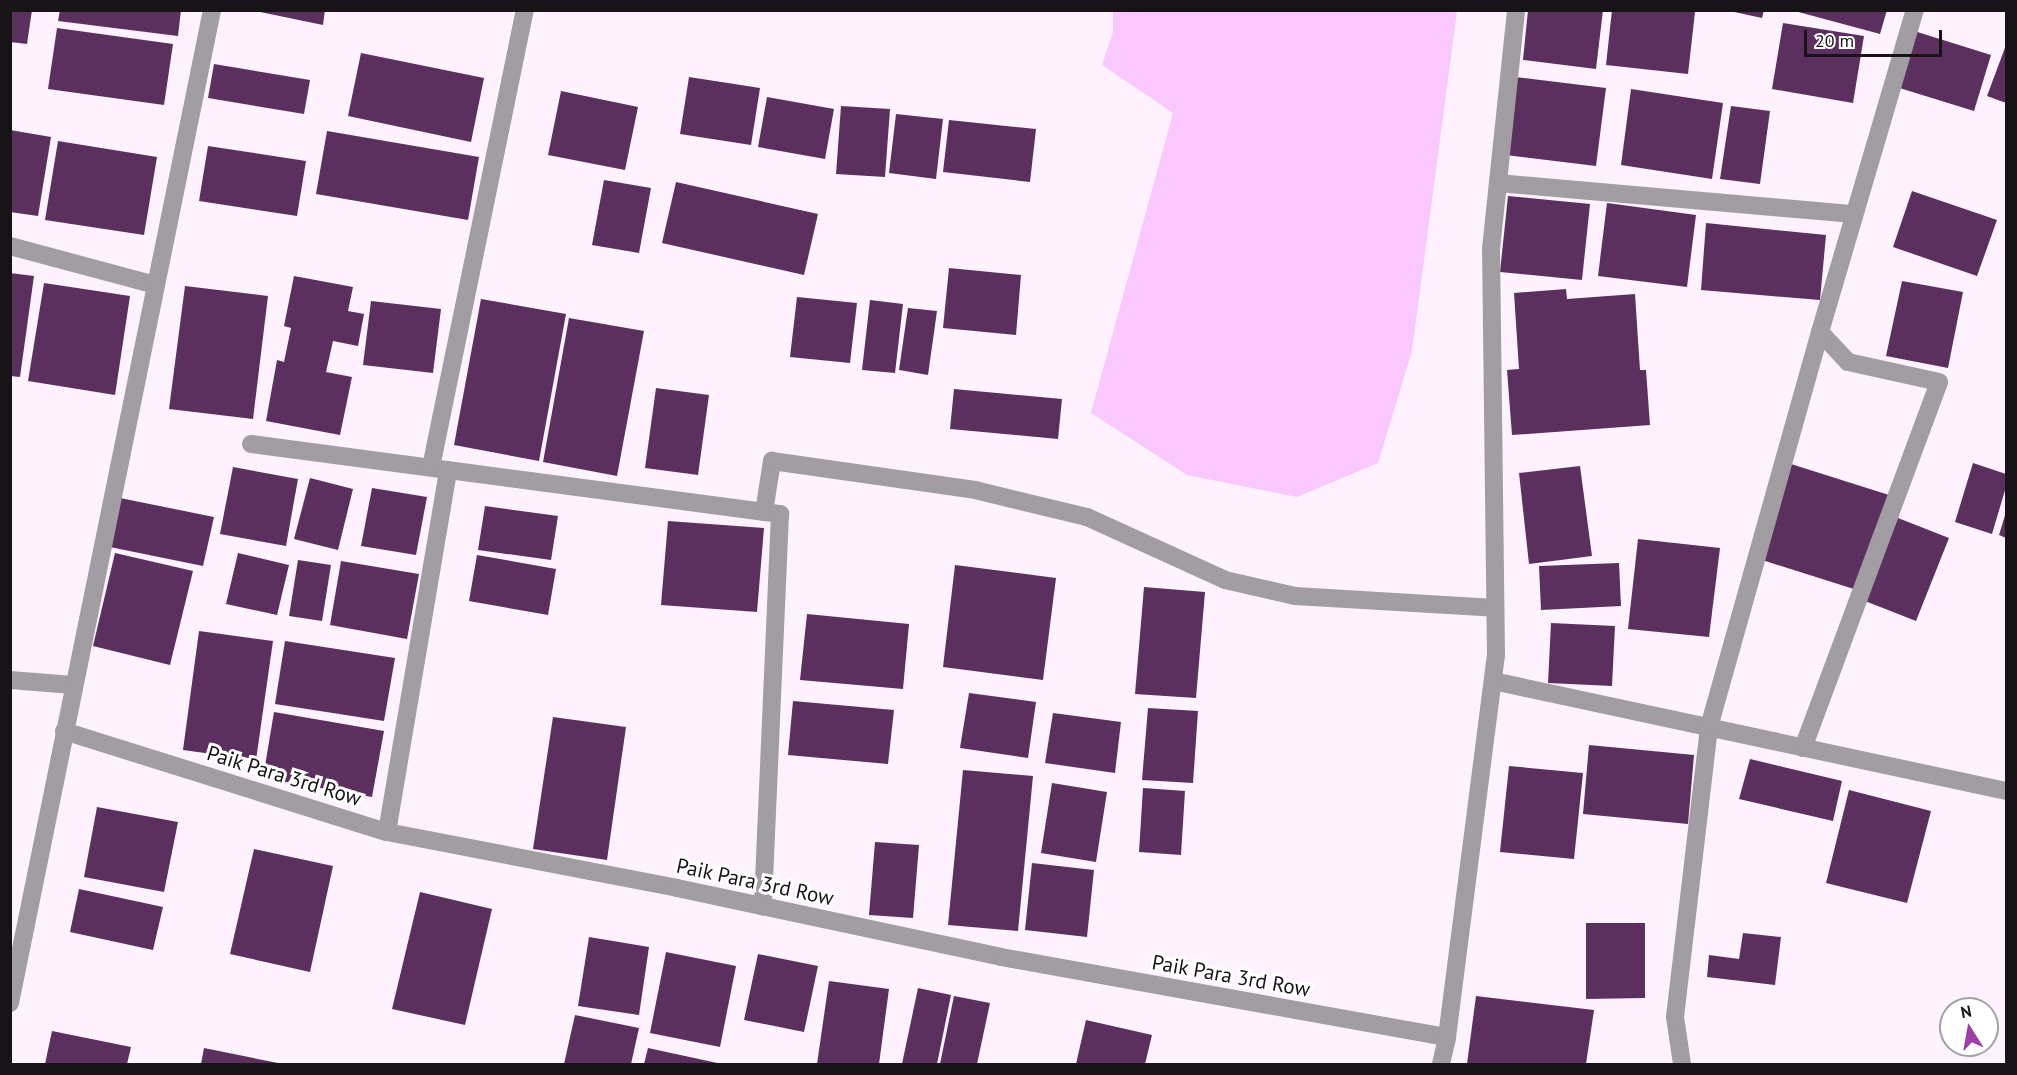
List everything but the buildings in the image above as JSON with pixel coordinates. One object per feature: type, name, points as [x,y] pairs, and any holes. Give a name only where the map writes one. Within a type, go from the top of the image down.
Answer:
[{"type":"street","points":[[10,1003],[212,10]]},
{"type":"street","points":[[387,832],[440,469],[525,10]]},
{"type":"street","points":[[1440,1065],[1447,1037],[1493,681],[1495,608],[1491,249],[1516,10]]},
{"type":"street","points":[[1682,1065],[1675,1017],[1709,727],[1854,214],[1916,10]]},
{"type":"street","points":[[1498,183],[1854,214]]},
{"type":"street","points":[[10,246],[156,285]]},
{"type":"street","points":[[1803,748],[1939,382],[1848,362],[1820,332]]},
{"type":"street","points":[[251,444],[780,514],[763,907]]},
{"type":"street","points":[[764,512],[772,461],[975,490],[1087,517],[1226,580],[1294,596],[1495,608]]},
{"type":"street","points":[[10,680],[73,685]]},
{"type":"street","points":[[1493,681],[2007,791]]},
{"type":"street","name":"Paik Para 3rd Row","points":[[64,731],[387,832],[1000,957],[1447,1037]]},
{"type":"shaded area","points":[[1113,11],[1457,11],[1412,351],[1378,463],[1297,497],[1187,475],[1091,413],[1173,113],[1102,65],[1113,32]]}]
